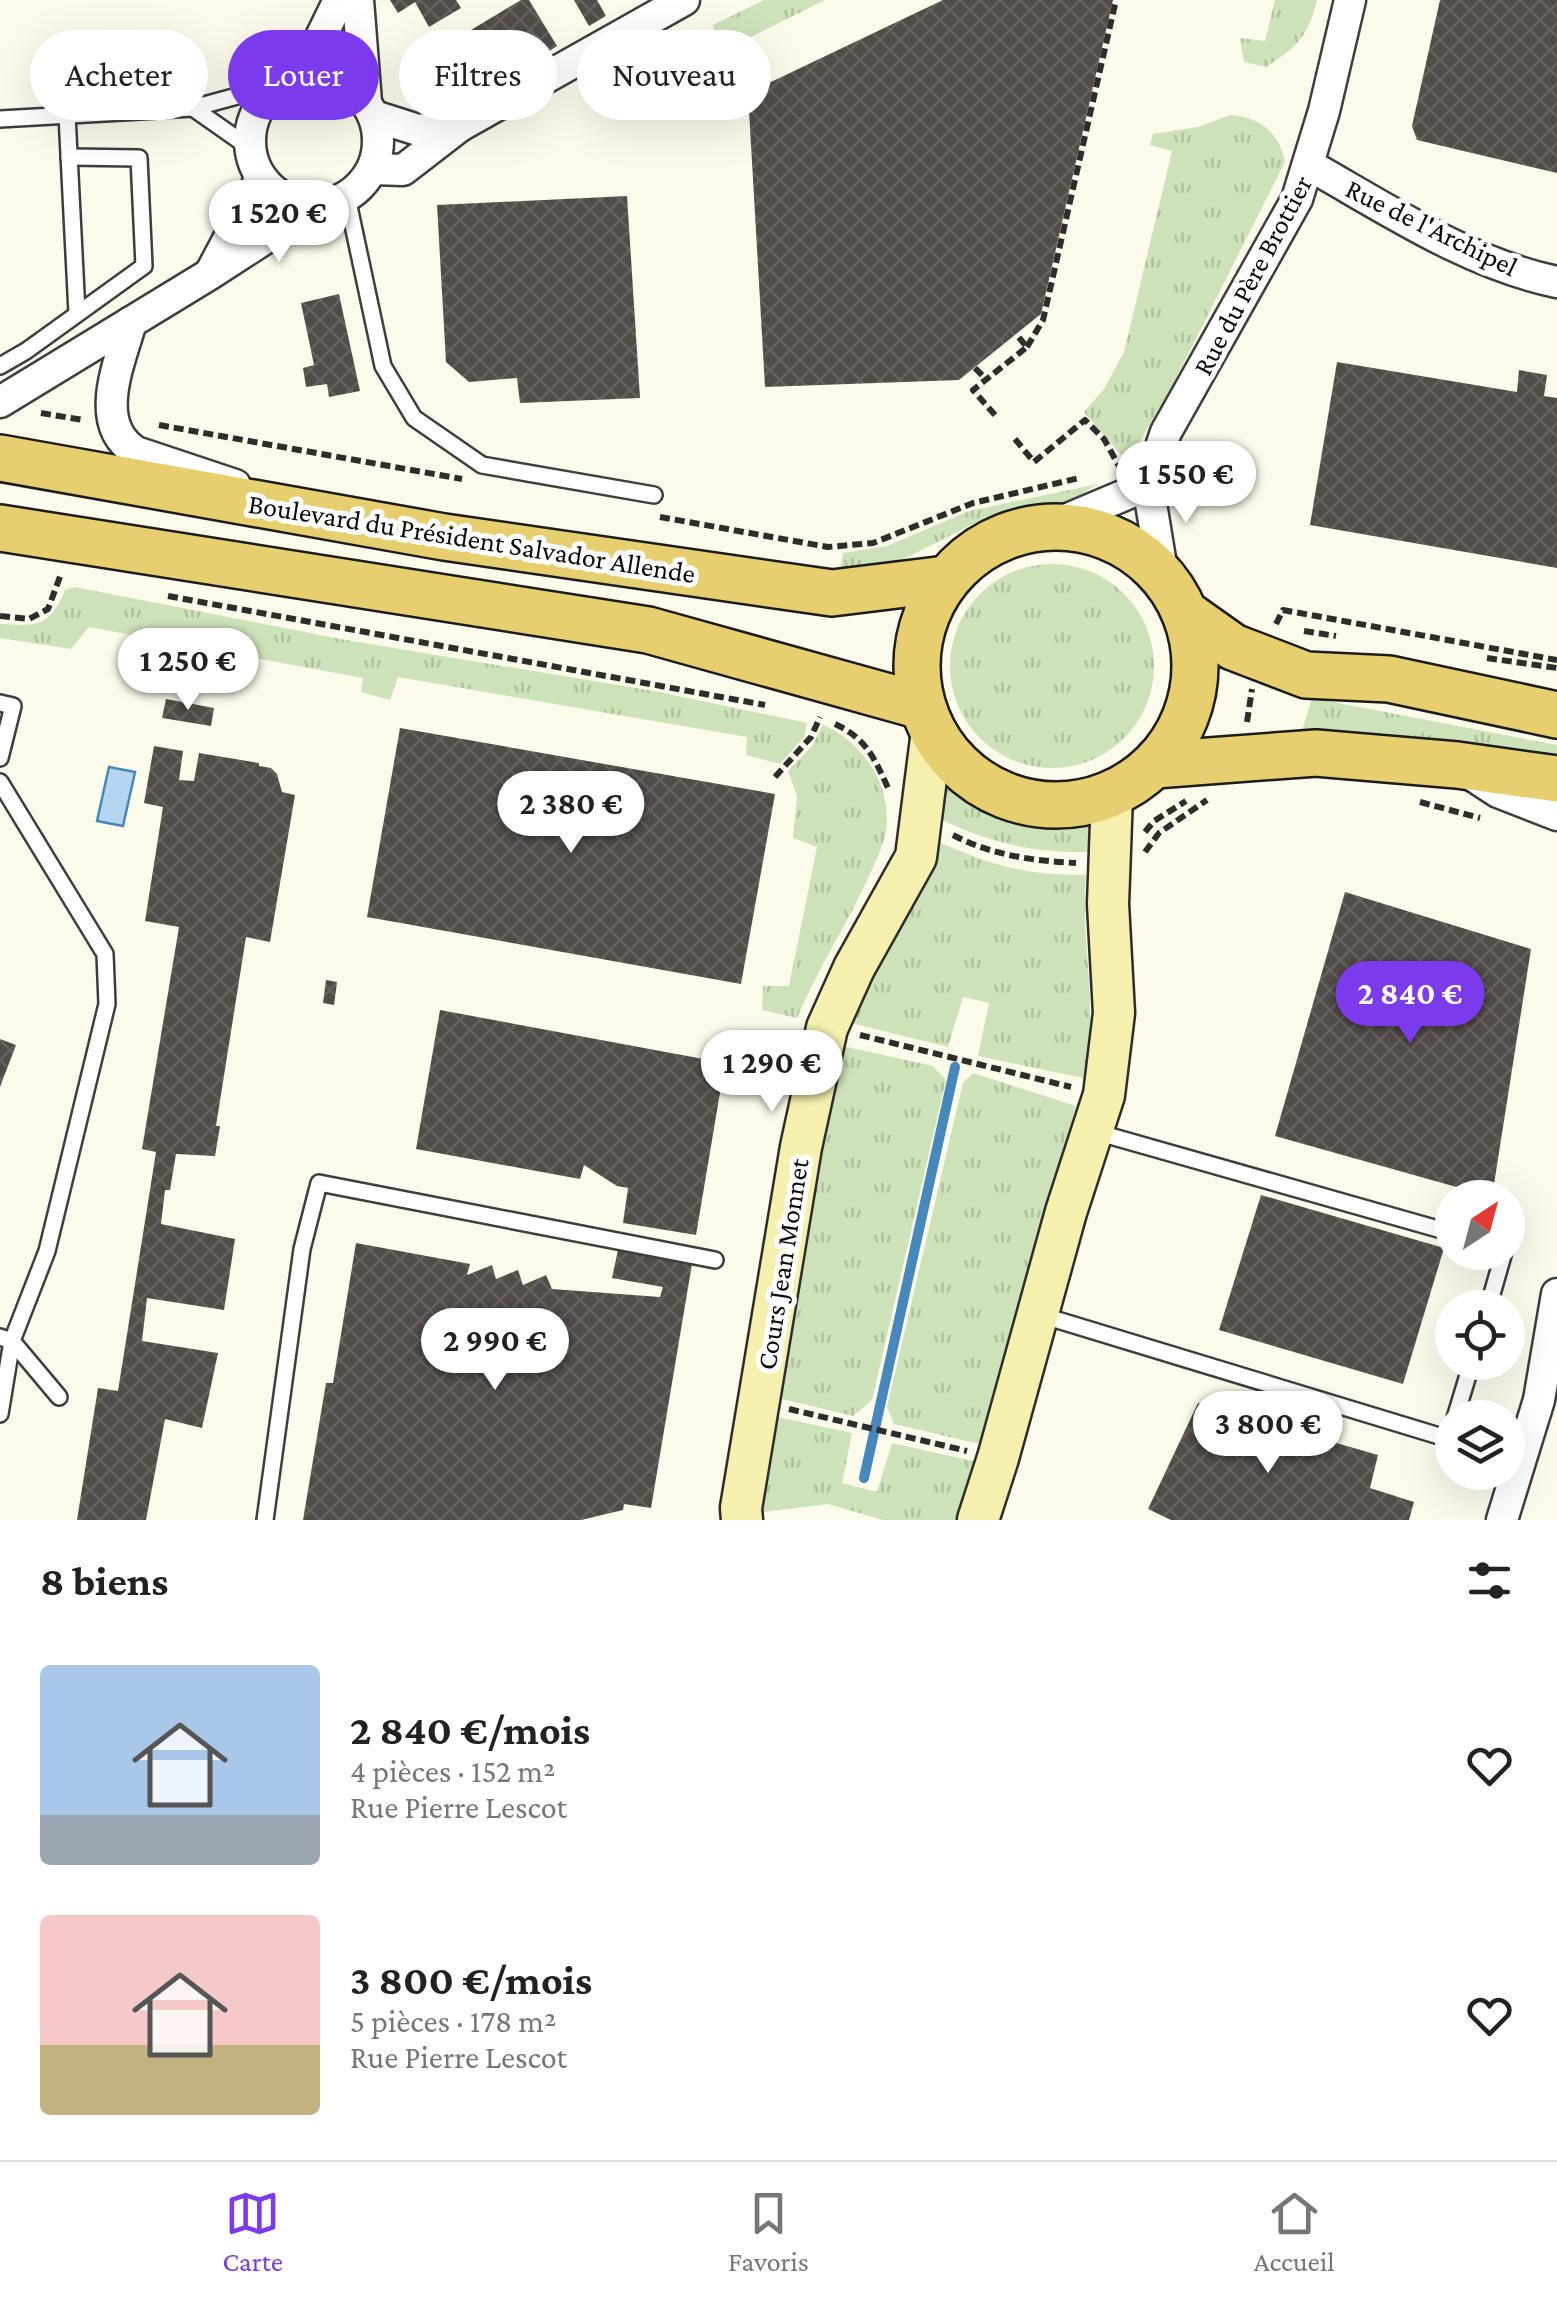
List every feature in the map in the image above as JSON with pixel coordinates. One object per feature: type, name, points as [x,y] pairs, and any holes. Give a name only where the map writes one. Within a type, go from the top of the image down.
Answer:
[{"type":"main road","name":"Boulevard du Président Salvador Allende","points":[[0,458],[444,537],[832,593],[946,579]]},
{"type":"main road","points":[[1174,595],[1195,666],[1193,693],[1179,732],[1155,765],[1112,794],[1061,806],[1009,798],[960,769],[926,718],[916,661],[918,646],[924,618],[946,579],[974,552],[1010,534],[1049,526],[1078,528],[1107,537],[1137,553],[1174,595],[1233,647],[1268,635],[1306,675],[1389,679],[1557,715]]},
{"type":"main road","points":[[0,528],[648,630],[926,718]]},
{"type":"main road","name":"Cours Jean Monnet","points":[[742,1520],[801,1146],[827,1028],[854,968],[916,857],[926,718]]},
{"type":"main road","points":[[1155,765],[1316,753],[1457,764],[1557,779]]},
{"type":"main road","points":[[978,1520],[1104,1095],[1114,1013],[1108,904],[1112,794]]},
{"type":"street","points":[[322,30],[339,0]]},
{"type":"street","points":[[358,0],[361,30]]},
{"type":"street","points":[[373,169],[403,170],[460,126],[684,0]]},
{"type":"street","name":"Rue du Père Brottier","points":[[1174,595],[1148,485],[1166,432],[1276,240],[1309,165],[1350,0]]},
{"type":"street","points":[[379,113],[418,130],[460,126]]},
{"type":"street","points":[[254,120],[250,148],[261,178],[285,198],[315,206]]},
{"type":"street","points":[[14,407],[131,322],[315,206],[347,197],[373,169],[379,134],[374,120]]},
{"type":"street","name":"Rue de l'Archipel","points":[[1309,165],[1490,261],[1557,282]]},
{"type":"street","points":[[210,274],[261,178]]},
{"type":"street","points":[[131,322],[113,384],[111,423],[125,445],[317,515]]},
{"type":"street","points":[[1049,526],[1148,485]]},
{"type":"street","points":[[1457,764],[1498,792],[1557,815]]},
{"type":"street","points":[[1525,1442],[1548,1404],[1557,1294]]},
{"type":"street","points":[[1502,1520],[1508,1490]]},
{"type":"lane","points":[[0,119],[30,117]]},
{"type":"lane","points":[[208,119],[250,148]]},
{"type":"lane","points":[[67,120],[76,314]]},
{"type":"lane","points":[[0,366],[144,266],[139,158],[69,157]]},
{"type":"lane","points":[[347,197],[383,366],[414,418],[482,465],[654,495]]},
{"type":"lane","points":[[0,703],[13,706],[0,758]]},
{"type":"lane","points":[[0,782],[104,954],[107,1004],[48,1251],[6,1339],[0,1414]]},
{"type":"lane","points":[[1093,1131],[1435,1228]]},
{"type":"lane","points":[[266,1520],[302,1249],[319,1183],[715,1260]]},
{"type":"lane","points":[[1038,1314],[1435,1430]]},
{"type":"lane","points":[[6,1339],[59,1397]]},
{"type":"path","points":[[995,415],[973,390],[1027,347],[1042,320],[1116,0]]},
{"type":"path","points":[[1016,334],[1027,347]]},
{"type":"path","points":[[975,368],[986,379]]},
{"type":"path","points":[[14,407],[99,422]]},
{"type":"path","points":[[1015,440],[1034,462],[1085,420],[1104,439],[1120,467]]},
{"type":"path","points":[[828,547],[873,543],[973,504],[1086,477]]},
{"type":"path","points":[[46,570],[80,578]]},
{"type":"path","points":[[0,616],[29,619],[48,609],[62,574]]},
{"type":"path","points":[[153,593],[781,709]]},
{"type":"path","points":[[1256,758],[1247,720],[1268,635],[1282,610],[1557,660]]},
{"type":"path","points":[[775,777],[811,737],[820,718],[800,713]]},
{"type":"path","points":[[1199,793],[1219,794],[1159,833],[1142,856],[1112,864],[1154,820],[1199,793]]},
{"type":"path","points":[[1414,801],[1485,820]]},
{"type":"path","points":[[844,1032],[1084,1090]]},
{"type":"path","points":[[773,1406],[981,1454]]},
{"type":"green space","points":[[764,0],[825,0],[765,30],[714,30],[713,25]]},
{"type":"green space","points":[[1275,0],[1317,0],[1305,32],[1286,53],[1266,67],[1244,62],[1240,38],[1265,41]]},
{"type":"green space","points":[[1230,115],[1250,119],[1266,128],[1278,142],[1285,162],[1171,388],[1139,443],[1123,457],[1084,412],[1104,389],[1124,352],[1172,151],[1150,145],[1153,134],[1198,127]]},
{"type":"green space","points":[[1098,484],[1074,499],[1046,509],[975,523],[906,558],[840,571],[843,553],[887,546],[969,511]]},
{"type":"green space","points":[[1052,564],[1091,571],[1124,594],[1147,627],[1154,666],[1147,705],[1124,738],[1091,761],[1052,768],[1013,761],[980,738],[957,705],[950,666],[957,627],[980,594],[1013,571]]},
{"type":"green space","points":[[75,587],[346,640],[654,691],[807,723],[804,737],[780,764],[746,755],[747,737],[398,677],[390,700],[361,692],[363,678],[89,627],[71,649],[0,638],[0,624],[40,622],[53,612],[65,590]]},
{"type":"green space","points":[[1312,698],[1557,745],[1557,759],[1302,731]]},
{"type":"green space","points":[[823,725],[851,742],[872,767],[884,797],[886,830],[880,852],[797,1018],[762,1010],[763,986],[789,986],[817,847],[793,838],[797,796],[788,771],[812,746]]},
{"type":"green space","points":[[948,789],[1019,816],[1096,821],[1088,852],[1028,848],[955,826],[936,817],[940,790]]},
{"type":"green space","points":[[934,840],[1007,867],[1086,875],[1090,1026],[1083,1078],[978,1056],[989,1003],[963,997],[948,1047],[847,1022]]},
{"type":"green space","points":[[838,1045],[933,1066],[946,1080],[872,1400],[853,1416],[774,1397]]},
{"type":"green space","points":[[973,1073],[1076,1106],[984,1445],[894,1424],[887,1407],[963,1083]]},
{"type":"green space","points":[[769,1415],[852,1433],[842,1483],[877,1492],[892,1443],[973,1461],[957,1520],[883,1520],[828,1504],[764,1512],[755,1498]]},
{"type":"water","points":[[109,767],[135,772],[123,826],[97,821]]},
{"type":"building","points":[[390,0],[456,0],[461,8],[429,27],[415,2],[398,13]]},
{"type":"building","points":[[521,0],[529,0],[547,30],[471,30]]},
{"type":"building","points":[[574,0],[597,0],[606,16],[589,26]]},
{"type":"building","points":[[943,0],[1113,0],[1041,314],[959,380],[765,387],[750,120],[771,120],[771,82]]},
{"type":"building","points":[[1440,0],[1557,0],[1557,173],[1417,140],[1412,126]]},
{"type":"building","points":[[627,196],[640,398],[520,403],[517,378],[469,382],[446,362],[437,205]]},
{"type":"building","points":[[339,294],[360,391],[329,397],[327,384],[306,387],[303,368],[314,365],[301,303]]},
{"type":"building","points":[[1337,362],[1517,392],[1519,370],[1547,375],[1544,396],[1557,398],[1557,568],[1310,525]]},
{"type":"building","points":[[166,699],[214,708],[211,726],[162,718]]},
{"type":"building","points":[[400,728],[775,794],[741,984],[367,917]]},
{"type":"building","points":[[154,746],[183,751],[179,780],[194,781],[199,753],[271,768],[282,792],[295,795],[270,942],[246,937],[216,1126],[220,1126],[215,1156],[176,1154],[170,1190],[165,1190],[161,1224],[235,1239],[224,1310],[147,1298],[142,1341],[218,1353],[202,1428],[165,1419],[146,1520],[77,1520],[98,1388],[118,1391],[156,1152],[142,1149],[179,927],[145,921],[163,807],[144,803]]},
{"type":"building","points":[[1345,892],[1531,949],[1495,1180],[1435,1181],[1275,1136]]},
{"type":"building","points":[[326,980],[337,982],[334,1005],[323,1003]]},
{"type":"building","points":[[440,1010],[725,1063],[696,1235],[623,1223],[628,1188],[617,1186],[584,1165],[580,1179],[416,1149]]},
{"type":"building","points":[[0,1039],[16,1045],[0,1087]]},
{"type":"building","points":[[1261,1195],[1435,1245],[1437,1270],[1403,1384],[1219,1330]]},
{"type":"building","points":[[356,1243],[470,1264],[467,1275],[492,1265],[496,1279],[518,1270],[523,1285],[546,1275],[552,1289],[660,1297],[663,1287],[612,1278],[619,1245],[693,1258],[651,1508],[624,1504],[623,1510],[581,1520],[303,1520],[326,1383],[333,1383]]},
{"type":"building","points":[[1198,1403],[1378,1455],[1370,1488],[1414,1502],[1409,1520],[1171,1520],[1148,1509]]},
{"type":"waterway","points":[[864,1478],[955,1067]]}]
